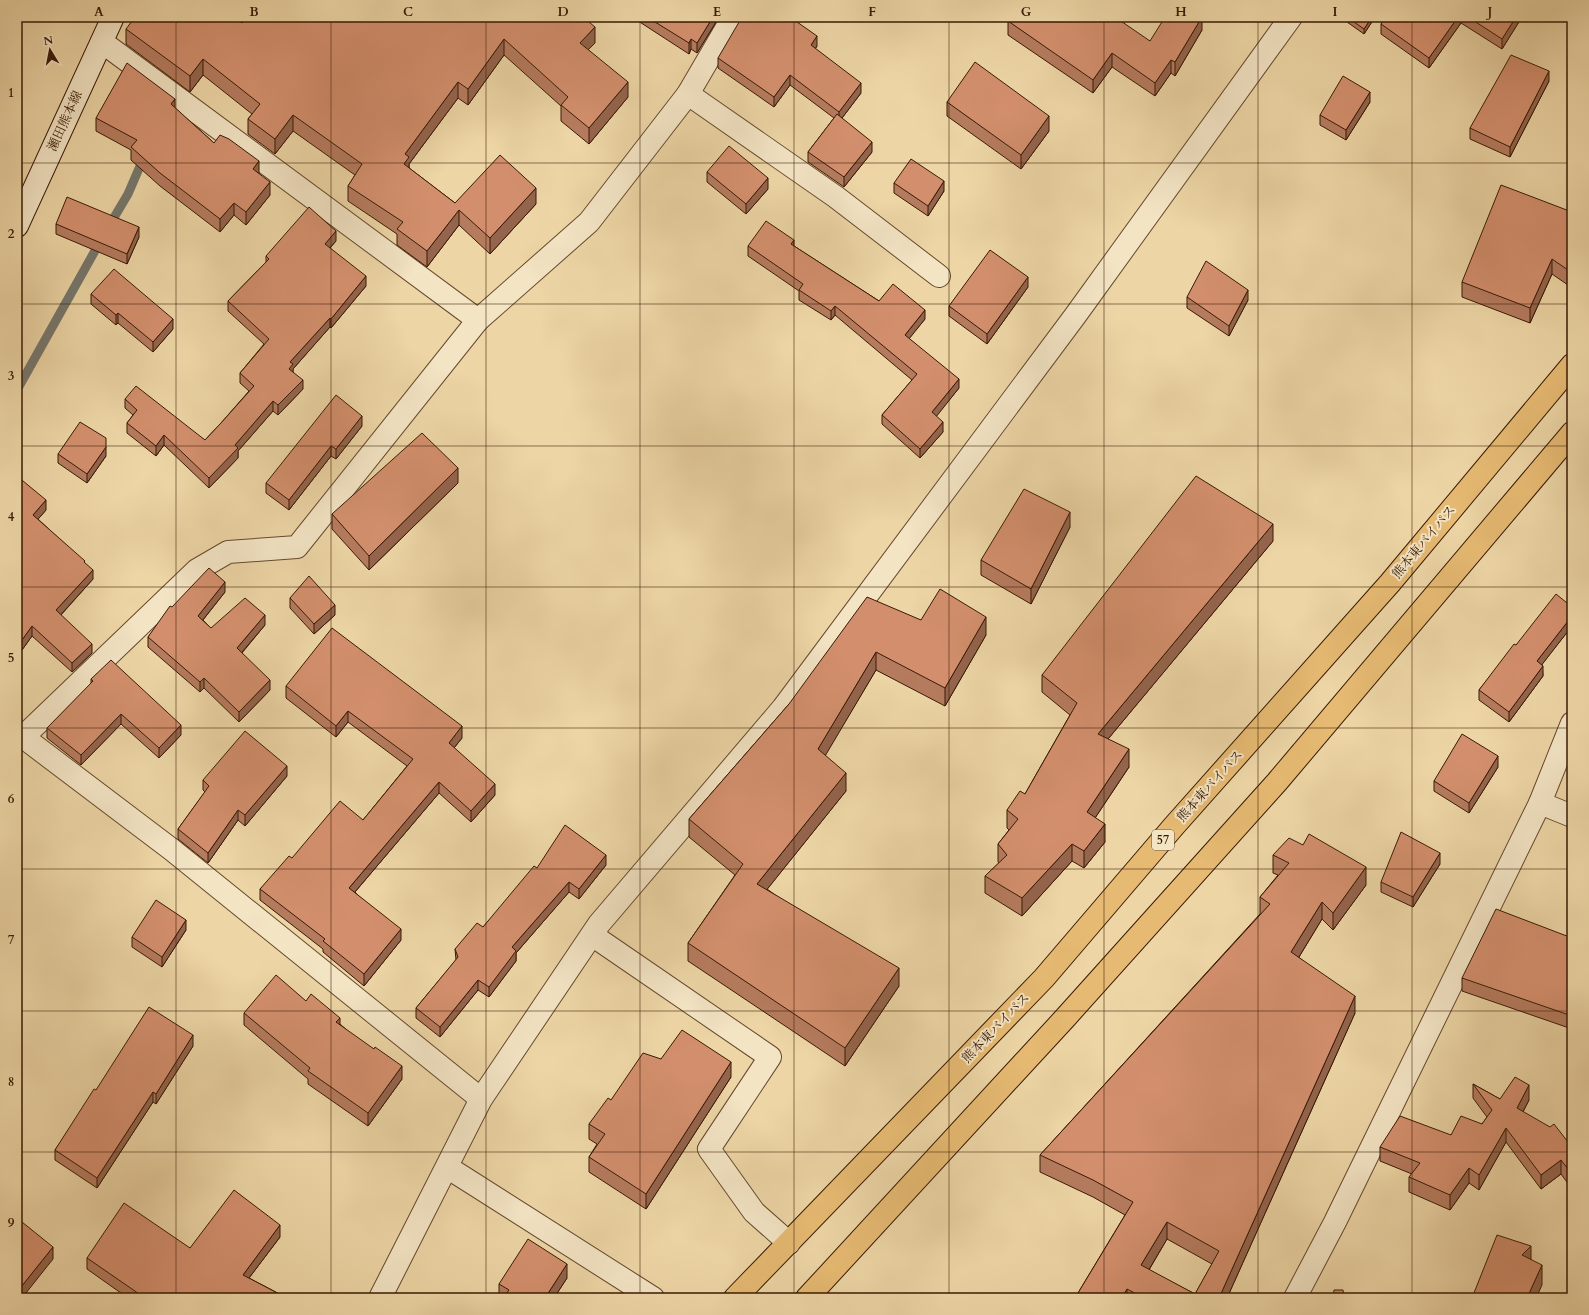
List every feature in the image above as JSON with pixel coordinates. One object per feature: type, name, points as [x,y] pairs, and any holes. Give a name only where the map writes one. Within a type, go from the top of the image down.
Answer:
[{"type":"highway","name":"熊本東バイパス","points":[[736,1298],[1044,978],[1174,826],[1390,583],[1572,365]]},
{"type":"highway","points":[[807,1298],[1066,1017],[1277,782],[1572,433]]},
{"type":"street","name":"瀬田熊本線","points":[[17,226],[113,17]]},
{"type":"street","points":[[481,1099],[171,848],[20,736],[197,570],[228,552],[297,547],[478,320],[589,222],[688,94],[733,17]]},
{"type":"street","points":[[380,1298],[481,1099],[599,924],[783,708],[1075,316],[1291,17]]},
{"type":"street","points":[[102,42],[478,320]]},
{"type":"street","points":[[688,94],[836,198],[939,276]]},
{"type":"street","points":[[1295,1298],[1335,1222],[1540,803],[1572,723]]},
{"type":"street","points":[[1540,803],[1572,816]]},
{"type":"street","points":[[592,935],[770,1057],[709,1149],[754,1212],[789,1243]]},
{"type":"street","points":[[446,1167],[653,1298]]},
{"type":"building","points":[[135,17],[235,17],[242,23],[247,17],[583,17],[595,27],[580,43],[628,82],[589,128],[561,105],[568,97],[504,39],[468,89],[458,82],[405,154],[409,157],[404,164],[455,203],[500,155],[536,188],[490,238],[459,210],[427,251],[397,229],[403,222],[348,186],[362,164],[293,115],[275,139],[248,119],[260,104],[203,59],[190,76],[126,29]]},
{"type":"building","points":[[647,17],[713,17],[697,43],[691,39],[689,43]]},
{"type":"building","points":[[742,17],[790,17],[817,36],[811,45],[861,83],[839,112],[790,75],[774,97],[718,58]]},
{"type":"building","points":[[1011,17],[1115,17],[1150,41],[1165,17],[1202,17],[1175,62],[1171,60],[1155,83],[1112,53],[1093,80],[1008,21]]},
{"type":"building","points":[[1347,17],[1372,17],[1364,29]]},
{"type":"building","points":[[1386,17],[1458,17],[1429,58],[1381,24]]},
{"type":"building","points":[[1468,17],[1516,17],[1502,39]]},
{"type":"building","points":[[1511,55],[1549,71],[1510,147],[1470,128]]},
{"type":"building","points":[[975,62],[1049,116],[1021,155],[947,102]]},
{"type":"building","points":[[127,63],[175,99],[171,104],[214,143],[220,135],[229,139],[259,161],[253,169],[270,182],[246,212],[234,203],[220,219],[160,173],[131,147],[137,140],[96,118]]},
{"type":"building","points":[[1343,76],[1370,92],[1346,130],[1320,115]]},
{"type":"building","points":[[837,114],[872,142],[844,177],[808,152]]},
{"type":"building","points":[[1572,133],[1572,143],[1569,141]]},
{"type":"building","points":[[729,146],[768,178],[746,204],[707,172]]},
{"type":"building","points":[[911,159],[944,181],[928,206],[894,183]]},
{"type":"building","points":[[1501,185],[1572,212],[1572,267],[1568,270],[1552,259],[1530,308],[1462,282]]},
{"type":"building","points":[[67,197],[139,227],[127,254],[56,224]]},
{"type":"building","points":[[309,207],[336,231],[325,244],[366,276],[331,319],[330,318],[290,362],[293,364],[289,369],[303,380],[278,405],[273,401],[235,445],[238,448],[209,478],[164,435],[156,446],[127,423],[137,410],[125,399],[136,386],[205,440],[254,386],[240,373],[269,339],[228,301],[269,259],[266,256]]},
{"type":"building","points":[[766,221],[794,240],[791,244],[879,301],[893,284],[925,310],[905,335],[959,379],[932,412],[943,422],[920,449],[882,415],[917,374],[835,306],[831,311],[799,290],[803,284],[748,246]]},
{"type":"building","points":[[990,250],[1028,277],[987,334],[949,306]]},
{"type":"building","points":[[1206,261],[1248,290],[1229,326],[1187,297]]},
{"type":"building","points":[[114,269],[173,319],[153,342],[118,313],[116,315],[91,294]]},
{"type":"building","points":[[336,395],[362,416],[336,449],[331,446],[289,500],[266,483]]},
{"type":"building","points":[[80,422],[106,438],[106,447],[87,474],[58,454]]},
{"type":"building","points":[[422,433],[458,468],[369,556],[332,514]]},
{"type":"building","points":[[17,476],[46,500],[33,515],[85,561],[84,562],[93,570],[56,610],[92,644],[72,663],[32,626],[17,647]]},
{"type":"building","points":[[1196,476],[1273,524],[1098,734],[1129,749],[1087,812],[1105,824],[1084,851],[1072,844],[1022,898],[985,876],[1007,855],[998,844],[1018,819],[1007,810],[1020,791],[1025,794],[1077,703],[1042,675]]},
{"type":"building","points":[[1024,489],[1070,512],[1031,589],[981,560]]},
{"type":"building","points":[[209,568],[225,582],[198,616],[211,628],[245,598],[265,615],[237,648],[270,680],[239,712],[204,678],[200,682],[148,637],[170,606],[172,607]]},
{"type":"building","points":[[309,576],[335,605],[314,624],[290,598]]},
{"type":"building","points":[[940,589],[986,617],[945,688],[876,652],[818,749],[846,773],[757,884],[899,968],[845,1048],[688,943],[743,864],[689,819],[789,704],[867,597],[921,620]]},
{"type":"building","points":[[1556,594],[1572,607],[1572,616],[1537,661],[1543,666],[1509,712],[1479,690],[1514,644],[1516,645]]},
{"type":"building","points":[[332,628],[462,726],[449,743],[495,784],[471,811],[439,782],[349,888],[401,929],[364,974],[323,941],[325,939],[260,889],[289,856],[292,858],[340,801],[363,820],[413,759],[348,711],[336,726],[286,686]]},
{"type":"building","points":[[111,660],[181,725],[159,748],[121,714],[81,755],[47,728],[93,681],[91,679]]},
{"type":"building","points":[[245,731],[287,766],[245,815],[238,810],[208,853],[178,829],[209,786],[203,780]]},
{"type":"building","points":[[1462,734],[1498,756],[1469,803],[1434,781]]},
{"type":"building","points":[[565,825],[606,855],[579,889],[569,882],[512,947],[516,951],[489,987],[478,980],[440,1027],[416,1008],[458,957],[455,949],[477,923],[483,927],[534,866],[537,868]]},
{"type":"building","points":[[1401,832],[1440,853],[1413,897],[1381,882]]},
{"type":"building","points":[[1309,834],[1366,867],[1333,913],[1322,902],[1291,952],[1355,996],[1219,1298],[1144,1298],[1127,1289],[1122,1298],[1075,1298],[1133,1202],[1093,1180],[1040,1155],[1270,904],[1260,897],[1289,863],[1273,855],[1289,838],[1303,845]],"holes":[[[1167,1222],[1219,1251],[1195,1294],[1141,1265]]]},
{"type":"building","points":[[156,900],[186,920],[162,957],[132,937]]},
{"type":"building","points":[[1496,909],[1572,938],[1572,1016],[1462,978]]},
{"type":"building","points":[[276,975],[306,1001],[311,994],[340,1018],[336,1022],[374,1049],[375,1047],[402,1066],[368,1113],[308,1071],[310,1068],[244,1013]]},
{"type":"building","points":[[149,1007],[193,1035],[156,1094],[153,1092],[97,1178],[55,1150],[94,1089],[96,1090]]},
{"type":"building","points":[[682,1030],[731,1062],[646,1194],[589,1157],[605,1134],[589,1124],[608,1098],[611,1100],[643,1053],[661,1059]]},
{"type":"building","points":[[1515,1077],[1529,1085],[1517,1108],[1550,1127],[1554,1124],[1568,1142],[1572,1139],[1572,1174],[1561,1160],[1541,1175],[1506,1128],[1479,1175],[1469,1168],[1450,1195],[1409,1177],[1420,1163],[1380,1147],[1400,1116],[1451,1135],[1461,1116],[1482,1124],[1492,1110],[1473,1084],[1500,1099]]},
{"type":"building","points":[[234,1190],[280,1225],[243,1275],[287,1298],[145,1298],[87,1258],[124,1203],[190,1248]]},
{"type":"building","points":[[17,1218],[53,1247],[17,1292]]},
{"type":"building","points":[[1497,1235],[1531,1246],[1522,1255],[1542,1265],[1527,1298],[1472,1298]]},
{"type":"building","points":[[528,1239],[567,1264],[545,1298],[503,1298],[509,1290],[499,1284]]},
{"type":"building","points":[[1334,1290],[1343,1290],[1344,1298],[1333,1298]]},
{"type":"waterway","points":[[109,226],[128,194],[144,157]]},
{"type":"waterway","points":[[17,390],[101,240]]}]
